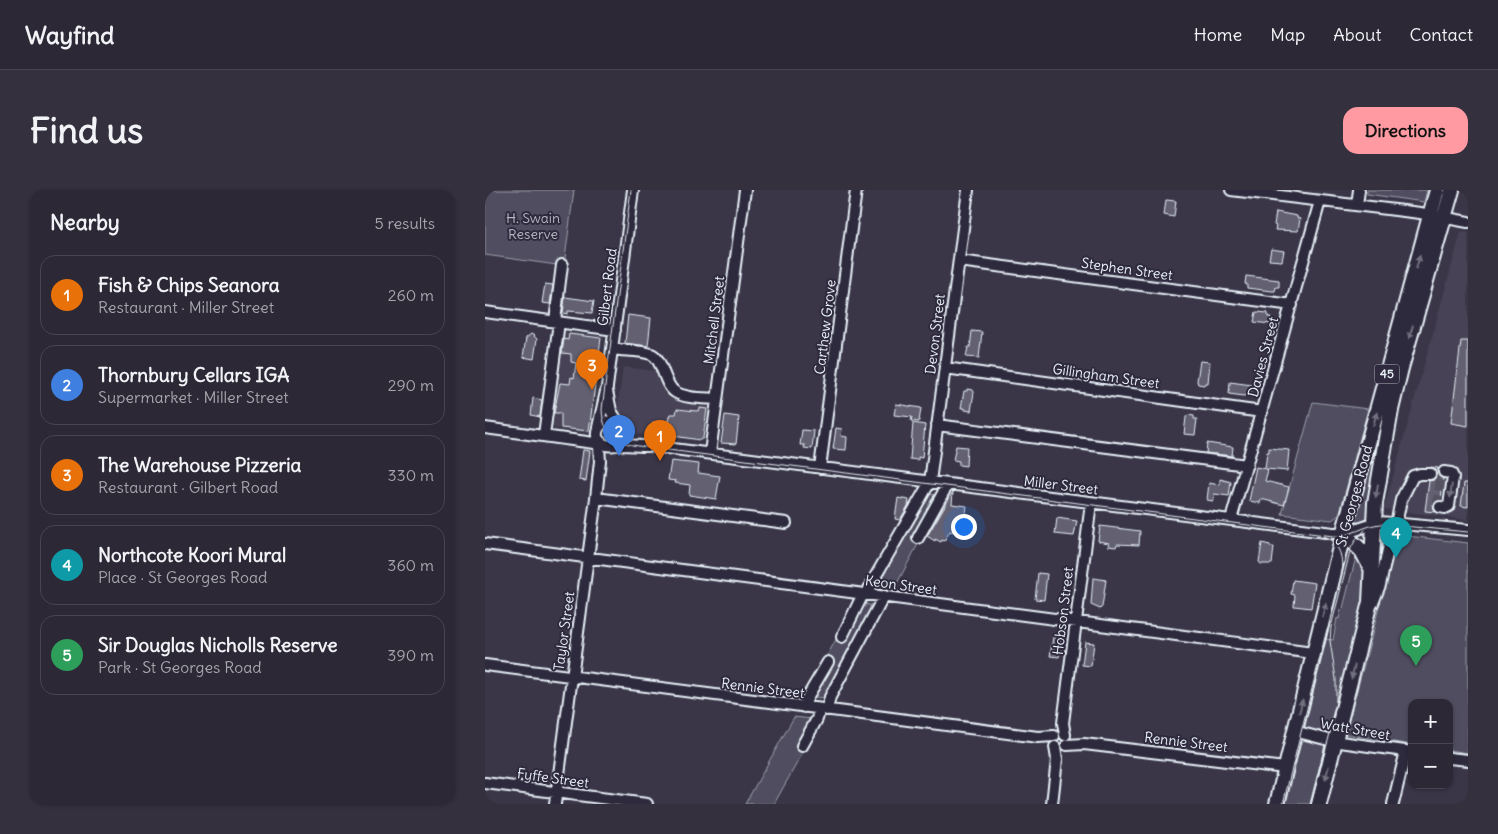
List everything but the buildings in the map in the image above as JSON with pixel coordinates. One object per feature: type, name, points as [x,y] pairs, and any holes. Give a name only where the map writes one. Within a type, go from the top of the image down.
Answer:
[{"type":"highway","name":"St Georges Road","points":[[1319,804],[1370,602],[1377,488],[1396,389],[1438,217],[1437,190]]},
{"type":"highway","name":"St Georges Road","points":[[1277,804],[1343,533],[1438,217],[1453,190]]},
{"type":"highway","points":[[1343,533],[1362,550],[1372,571]]},
{"type":"street","name":"Gilbert Road","points":[[597,429],[607,388],[613,349],[633,190]]},
{"type":"street","name":"Mitchell Street","points":[[710,453],[745,190]]},
{"type":"street","name":"Carthew Grove","points":[[820,468],[856,190]]},
{"type":"street","name":"Devon Street","points":[[929,482],[968,190]]},
{"type":"street","points":[[1231,190],[1357,205],[1468,222]]},
{"type":"street","points":[[1357,205],[1359,190]]},
{"type":"street","name":"Davies Street","points":[[1231,520],[1320,201]]},
{"type":"street","name":"Stephen Street","points":[[959,261],[1292,305]]},
{"type":"street","points":[[544,435],[562,265]]},
{"type":"street","points":[[485,312],[615,330]]},
{"type":"street","points":[[613,349],[652,354],[657,358],[668,383],[676,393],[690,397],[717,400]]},
{"type":"street","name":"Gillingham Street","points":[[945,368],[1262,412]]},
{"type":"street","name":"Gilbert Road","points":[[607,388],[611,411],[621,426]]},
{"type":"street","points":[[578,440],[593,437],[597,429],[601,424],[607,420],[614,421],[621,426],[623,432],[621,438],[607,444],[597,437],[597,429]]},
{"type":"street","points":[[937,425],[1247,465]]},
{"type":"street","name":"Miller Street","points":[[621,426],[630,438],[650,446]]},
{"type":"street","name":"Miller Street","points":[[485,428],[594,443],[650,446],[710,453],[1091,503],[1343,533],[1374,522],[1468,530]]},
{"type":"street","name":"Taylor Street","points":[[555,804],[600,461],[607,444]]},
{"type":"street","points":[[1365,625],[1380,585],[1401,500],[1401,487],[1409,473],[1417,469],[1430,472]]},
{"type":"street","points":[[1440,507],[1445,508],[1449,506],[1453,476],[1451,473],[1444,472]]},
{"type":"street","points":[[842,637],[929,482]]},
{"type":"street","points":[[918,538],[948,484]]},
{"type":"street","points":[[596,498],[786,523]]},
{"type":"street","name":"Hobson Street","points":[[1051,804],[1091,503]]},
{"type":"street","name":"Keon Street","points":[[485,544],[1313,653]]},
{"type":"street","points":[[803,746],[884,596]]},
{"type":"street","points":[[804,707],[808,696],[828,662]]},
{"type":"street","name":"Rennie Street","points":[[485,665],[1060,741],[1285,768]]},
{"type":"street","name":"Watt Street","points":[[1294,731],[1335,741],[1408,752]]},
{"type":"street","points":[[1393,804],[1408,755]]},
{"type":"street","points":[[1453,758],[1468,760]]},
{"type":"street","name":"Fyffe Street","points":[[485,783],[647,804]]},
{"type":"shaded area","points":[[1461,232],[1468,233],[1468,520],[1384,509]]},
{"type":"shaded area","points":[[560,331],[602,336],[590,433],[548,428]]},
{"type":"shaded area","points":[[623,367],[657,371],[663,384],[708,403],[704,440],[635,434],[617,412]]},
{"type":"green space","name":"H. Swain Reserve","points":[[485,190],[574,190],[564,266],[485,255]]},
{"type":"green space","points":[[1367,190],[1427,190],[1424,202],[1367,194]]},
{"type":"green space","points":[[1386,393],[1390,394],[1369,518],[1358,523],[1355,518],[1353,519]]},
{"type":"green space","points":[[1313,402],[1368,409],[1339,515],[1332,520],[1282,514]]},
{"type":"green space","points":[[920,493],[944,496],[895,587],[868,583]]},
{"type":"green space","points":[[1398,535],[1468,543],[1468,753],[1453,751],[1453,699],[1408,699],[1408,744],[1345,734],[1374,628],[1394,540]]},
{"type":"green space","points":[[1358,555],[1366,574],[1366,593],[1332,735],[1303,727],[1325,639],[1333,640],[1337,618],[1339,619],[1343,608]]},
{"type":"green space","points":[[856,603],[883,607],[832,699],[805,696]]},
{"type":"green space","points":[[794,717],[821,720],[774,804],[745,804]]},
{"type":"green space","points":[[1301,738],[1325,745],[1310,804],[1284,804]]},
{"type":"tunnel","points":[[1430,474],[1441,477],[1438,502],[1440,507]]},
{"type":"tram line","points":[[631,190],[602,409],[603,419],[609,433],[628,444],[1333,536],[1346,535],[1369,526],[1381,524],[1468,532]]},
{"type":"tram line","points":[[1311,804],[1333,722],[1336,702],[1336,679],[1330,641],[1331,627],[1351,548],[1365,530]]},
{"type":"tram line","points":[[1323,536],[1333,542],[1339,550],[1342,560],[1341,571]]},
{"type":"tram line","points":[[1283,804],[1327,629]]},
{"type":"place","name":"The Warehouse Pizzeria","points":[[592,390]]},
{"type":"place","name":"Thornbury Cellars IGA","points":[[619,456]]},
{"type":"place","name":"Fish & Chips Seanora","points":[[660,461]]},
{"type":"place","name":"Northcote Koori Mural","points":[[1396,558]]},
{"type":"place","name":"Sir Douglas Nicholls Reserve","points":[[1416,666]]}]
